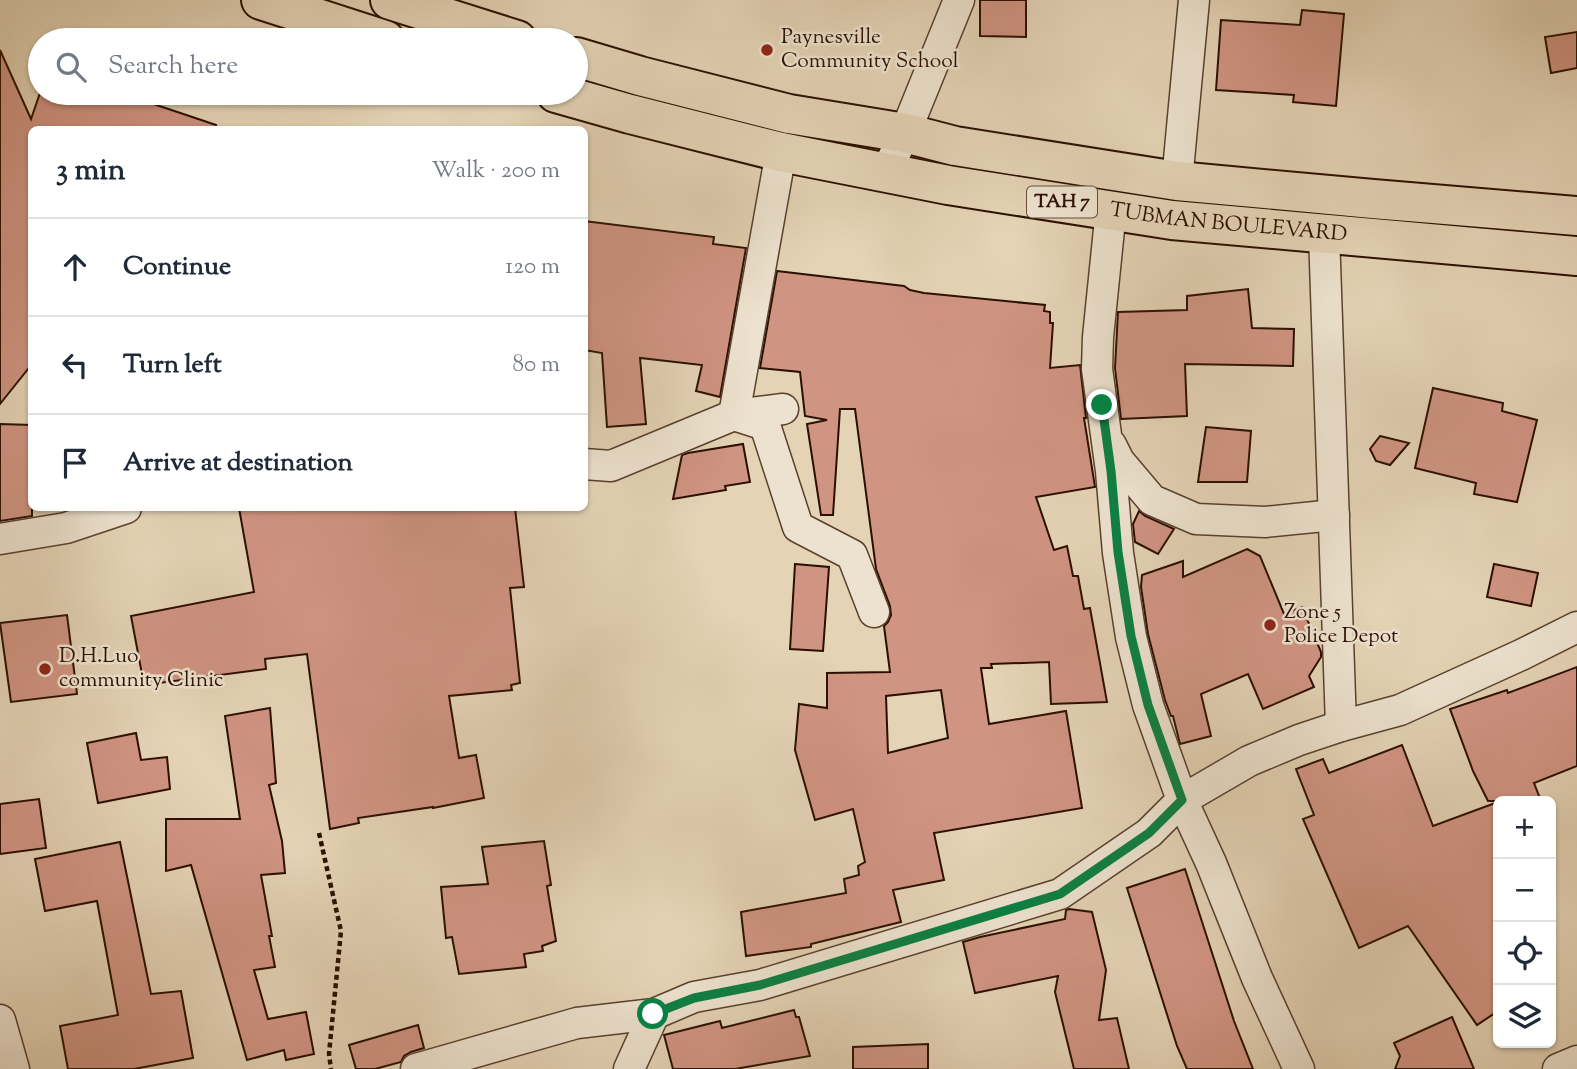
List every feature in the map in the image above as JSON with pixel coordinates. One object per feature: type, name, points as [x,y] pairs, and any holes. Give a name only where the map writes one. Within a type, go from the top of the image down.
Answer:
[{"type":"highway","points":[[261,0],[348,28]]},
{"type":"highway","points":[[390,0],[479,28]]},
{"type":"highway","name":"TUBMAN BOULEVARD","points":[[588,61],[789,114],[905,133],[955,146],[1177,181],[1577,216]]},
{"type":"highway","name":"TUBMAN BOULEVARD","points":[[588,102],[781,152],[948,185],[1172,220],[1577,256]]},
{"type":"street","points":[[886,172],[905,133],[959,0]]},
{"type":"street","points":[[1177,181],[1194,0]]},
{"type":"street","points":[[734,415],[781,152]]},
{"type":"street","points":[[1111,210],[1097,369],[1107,436],[1118,552],[1131,636],[1148,705],[1182,800],[1211,863],[1257,978],[1299,1069]]},
{"type":"street","points":[[1324,234],[1341,726]]},
{"type":"street","points":[[588,464],[611,466],[734,415],[783,409]]},
{"type":"street","points":[[734,415],[765,425],[798,527],[852,555],[874,612]]},
{"type":"street","points":[[1107,436],[1119,461],[1152,500],[1196,519],[1265,522],[1334,515]]},
{"type":"street","points":[[0,539],[66,528],[117,511]]},
{"type":"street","points":[[416,1069],[577,1023],[653,1014],[694,998],[760,985],[1060,894],[1149,833],[1182,800],[1249,761],[1298,740],[1400,710],[1577,627]]},
{"type":"street","points":[[629,1069],[653,1014]]},
{"type":"street","points":[[0,1020],[14,1069]]},
{"type":"street","points":[[1558,1069],[1577,1061]]},
{"type":"path","points":[[319,833],[341,931],[331,1069]]},
{"type":"building","points":[[980,0],[1026,0],[1026,37],[980,36]]},
{"type":"building","points":[[1302,10],[1344,14],[1336,106],[1293,102],[1294,95],[1216,90],[1221,20],[1300,25]]},
{"type":"building","points":[[1577,32],[1577,68],[1551,73],[1545,37]]},
{"type":"building","points":[[0,50],[31,119],[36,105],[157,105],[216,125],[28,126],[28,369],[0,404]]},
{"type":"building","points":[[588,221],[714,237],[713,244],[746,248],[720,397],[696,391],[702,365],[640,358],[646,424],[607,427],[602,353],[588,351]]},
{"type":"building","points":[[777,271],[904,286],[924,293],[1045,305],[1044,311],[1050,312],[1050,323],[1053,323],[1050,368],[1080,365],[1084,418],[1095,487],[1036,497],[1054,550],[1067,546],[1073,576],[1078,576],[1084,609],[1090,608],[1107,702],[1051,704],[1049,662],[991,664],[992,668],[981,668],[989,724],[1066,711],[1082,808],[934,833],[944,880],[893,890],[901,922],[811,944],[811,947],[746,956],[741,912],[846,893],[844,879],[859,875],[858,866],[865,862],[853,809],[815,820],[795,750],[799,704],[827,708],[827,673],[890,672],[884,626],[891,615],[890,606],[876,569],[855,409],[840,409],[833,515],[821,515],[807,424],[827,420],[805,416],[800,372],[760,368]],"holes":[[[941,690],[948,738],[888,753],[886,696]]]},
{"type":"building","points":[[1248,289],[1252,328],[1294,329],[1293,366],[1185,364],[1187,416],[1121,419],[1115,368],[1118,312],[1187,310],[1187,296]]},
{"type":"building","points":[[1433,388],[1503,403],[1502,411],[1537,420],[1517,502],[1474,494],[1476,483],[1415,468]]},
{"type":"building","points":[[0,424],[28,425],[28,511],[32,511],[32,516],[0,521]]},
{"type":"building","points":[[1206,427],[1251,431],[1247,482],[1198,482]]},
{"type":"building","points":[[1380,436],[1409,443],[1390,465],[1376,461],[1370,449]]},
{"type":"building","points":[[743,444],[750,482],[725,486],[726,490],[673,499],[682,455]]},
{"type":"building","points":[[240,511],[515,511],[524,587],[510,588],[520,683],[511,685],[512,690],[449,696],[459,758],[476,755],[484,798],[358,818],[359,823],[330,829],[307,654],[265,659],[266,669],[144,685],[131,616],[254,592]]},
{"type":"building","points":[[1139,511],[1174,529],[1158,554],[1135,542],[1133,524]]},
{"type":"building","points":[[1247,549],[1260,556],[1284,614],[1302,607],[1321,652],[1321,657],[1309,676],[1314,687],[1263,709],[1248,674],[1201,694],[1211,736],[1180,744],[1173,716],[1165,700],[1148,634],[1141,587],[1142,575],[1183,561],[1183,577]]},
{"type":"building","points":[[795,564],[829,567],[823,651],[790,649]]},
{"type":"building","points":[[1494,564],[1538,573],[1531,606],[1487,597]]},
{"type":"building","points":[[67,615],[77,694],[11,702],[0,623]]},
{"type":"building","points":[[1577,667],[1577,766],[1534,783],[1539,796],[1493,796],[1493,801],[1488,801],[1473,771],[1450,709],[1507,690],[1508,693]]},
{"type":"building","points":[[270,708],[276,783],[269,785],[282,841],[285,873],[261,875],[275,967],[254,970],[268,1019],[306,1012],[314,1054],[286,1060],[284,1050],[247,1060],[191,865],[166,871],[166,819],[240,819],[225,716]]},
{"type":"building","points":[[136,733],[141,760],[167,757],[170,789],[98,803],[87,743]]},
{"type":"building","points":[[1402,745],[1433,826],[1493,804],[1493,1014],[1477,1025],[1408,926],[1359,948],[1303,819],[1314,815],[1296,769],[1323,759],[1329,773]]},
{"type":"building","points":[[39,799],[46,848],[0,854],[0,804]]},
{"type":"building","points":[[544,841],[551,885],[547,886],[556,941],[542,946],[543,951],[524,954],[526,967],[459,974],[452,937],[446,938],[441,887],[488,884],[482,847]]},
{"type":"building","points":[[120,842],[151,994],[181,991],[193,1058],[134,1069],[68,1069],[60,1026],[118,1015],[97,901],[45,911],[35,859]]},
{"type":"building","points":[[1185,869],[1234,1021],[1253,1069],[1187,1069],[1177,1046],[1127,888]]},
{"type":"building","points":[[1066,910],[1092,912],[1106,970],[1099,1020],[1117,1018],[1129,1069],[1074,1069],[1055,992],[1058,976],[975,993],[963,942],[1065,919]]},
{"type":"building","points":[[794,1010],[796,1017],[799,1017],[810,1056],[735,1069],[673,1069],[664,1035],[720,1021],[722,1028]]},
{"type":"building","points":[[1452,1017],[1474,1069],[1395,1069],[1400,1056],[1394,1043]]},
{"type":"building","points":[[418,1025],[424,1048],[404,1056],[401,1062],[375,1069],[356,1069],[349,1045]]},
{"type":"building","points":[[928,1044],[928,1069],[853,1069],[853,1047]]},
{"type":"place","name":"Paynesville Community School","points":[[767,50]]},
{"type":"place","name":"Zone 5 Police Depot","points":[[1270,625]]},
{"type":"place","name":"D.H.Luo community Clinic","points":[[45,669]]},
{"type":"route","points":[[653,1014],[694,998],[760,985],[1060,894],[1149,833],[1182,800],[1148,705],[1131,636],[1118,552],[1102,405]]}]
